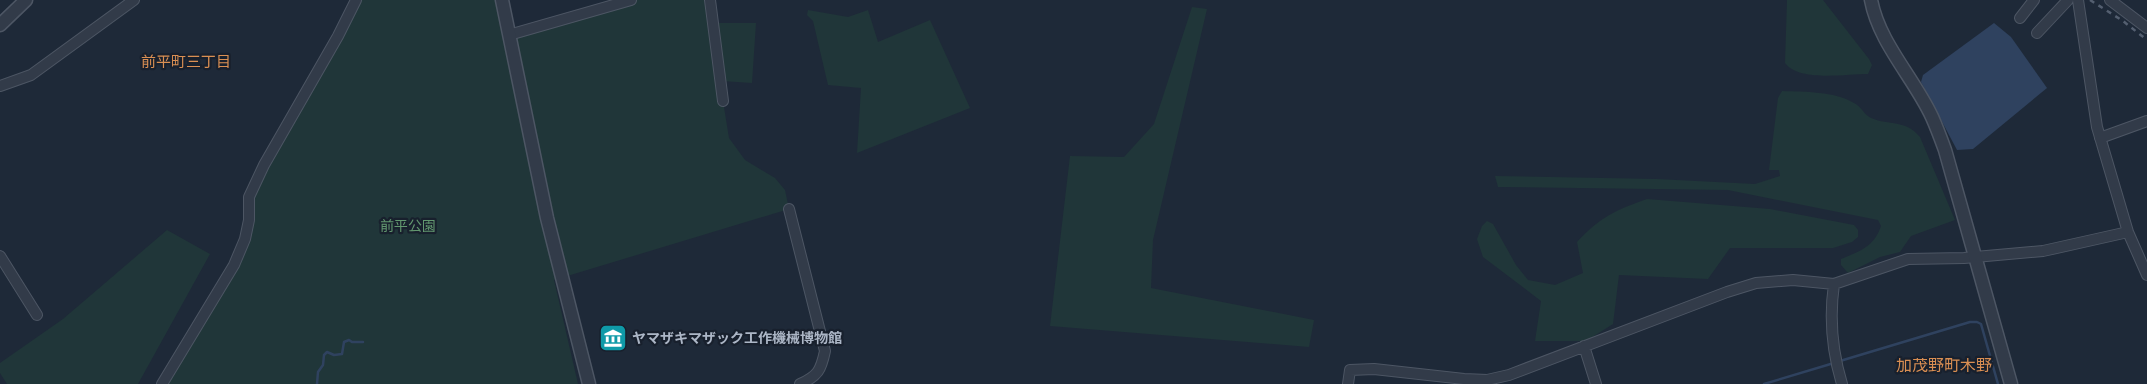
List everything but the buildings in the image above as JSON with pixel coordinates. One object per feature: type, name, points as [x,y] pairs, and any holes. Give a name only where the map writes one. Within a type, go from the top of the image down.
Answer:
[{"type":"street","points":[[0,24],[26,0]]},
{"type":"street","points":[[0,86],[31,75],[134,0]]},
{"type":"street","points":[[162,384],[234,265],[245,240],[249,220],[250,197],[264,165],[338,36],[356,0]]},
{"type":"street","points":[[502,0],[547,218],[589,384]]},
{"type":"street","points":[[509,35],[631,0]]},
{"type":"street","points":[[710,0],[723,101]]},
{"type":"street","points":[[1871,0],[1873,14],[1932,117],[1953,177],[2011,384]]},
{"type":"street","points":[[2020,18],[2034,0]]},
{"type":"street","points":[[2037,33],[2068,0]]},
{"type":"street","points":[[2078,0],[2096,127],[2128,232],[2146,269]]},
{"type":"street","points":[[2110,0],[2147,28]]},
{"type":"street","points":[[2100,138],[2147,121]]},
{"type":"street","points":[[789,209],[825,351],[822,366],[813,378],[800,384]]},
{"type":"street","points":[[1348,384],[1350,370],[1374,369],[1487,380],[1509,375],[1727,292],[1756,283],[1793,280],[1834,284],[1908,259],[1964,258],[2043,251],[2128,232]]},
{"type":"street","points":[[0,256],[37,315]]},
{"type":"street","points":[[1834,284],[1830,312],[1835,363],[1842,384]]},
{"type":"street","points":[[1584,346],[1596,384]]},
{"type":"green space","name":"前平公園","points":[[356,0],[495,0],[505,41],[637,0],[710,0],[729,138],[745,160],[775,178],[785,190],[789,209],[554,280],[578,384],[163,384],[245,239],[249,197]]},
{"type":"green space","points":[[1787,0],[1823,0],[1869,59],[1872,65],[1868,74],[1811,75],[1792,69],[1785,63]]},
{"type":"green space","points":[[1192,7],[1207,9],[1153,240],[1151,288],[1314,320],[1309,347],[1050,326],[1070,156],[1124,157],[1154,124]]},
{"type":"green space","points":[[808,10],[848,17],[868,10],[878,42],[930,20],[970,108],[857,153],[861,88],[828,85],[813,21],[807,15]]},
{"type":"green space","points":[[718,23],[756,23],[752,83],[722,81]]},
{"type":"green space","points":[[1782,91],[1838,96],[1856,104],[1871,118],[1903,125],[1914,131],[1920,137],[1955,220],[1911,236],[1900,252],[1880,257],[1848,273],[1841,265],[1841,259],[1860,251],[1870,244],[1881,226],[1878,220],[1728,190],[1498,187],[1495,176],[1657,179],[1755,184],[1780,176],[1779,170],[1769,170],[1778,98]]},
{"type":"green space","points":[[1647,199],[1770,209],[1854,225],[1858,230],[1858,237],[1852,242],[1833,248],[1730,248],[1708,279],[1619,275],[1613,324],[1586,341],[1535,341],[1541,301],[1483,257],[1477,239],[1482,226],[1487,221],[1493,224],[1516,265],[1528,280],[1555,285],[1583,273],[1577,242],[1585,233],[1609,215]]},
{"type":"green space","points":[[167,230],[210,254],[138,384],[7,384],[0,373],[0,363],[63,319]]},
{"type":"water","points":[[1994,23],[2011,37],[2047,88],[1973,149],[1957,150],[1921,82],[1923,75]]},
{"type":"waterway","points":[[1840,361],[1970,322],[1977,322],[1981,324],[1998,384]]},
{"type":"waterway","points":[[317,384],[318,372],[323,365],[324,355],[327,352],[334,355],[342,354],[344,342],[349,340],[352,342],[363,342]]},
{"type":"waterway","points":[[1764,384],[1834,363]]},
{"type":"railway","points":[[2090,0],[2123,21],[2147,40]]},
{"type":"place","name":"ヤマザキマザック工作機械博物館","points":[[613,338]]},
{"type":"district","name":"前平町三丁目","points":[[186,62]]},
{"type":"district","name":"加茂野町木野","points":[[1944,365]]}]
